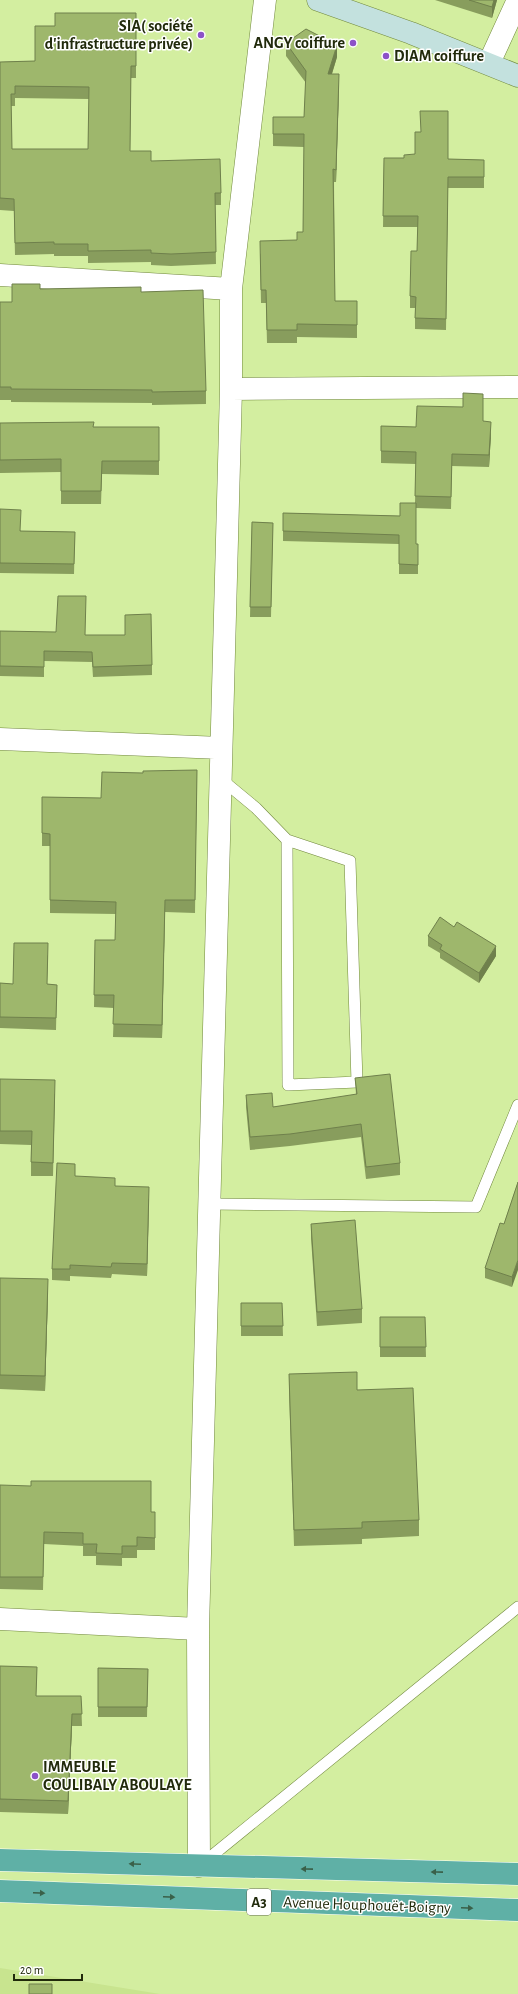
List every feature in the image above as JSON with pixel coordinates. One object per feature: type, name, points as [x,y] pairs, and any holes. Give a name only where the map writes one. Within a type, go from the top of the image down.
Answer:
[{"type":"highway","name":"A3","points":[[0,1860],[518,1874]]},
{"type":"highway","name":"Avenue Houphouët-Boigny","points":[[0,1891],[518,1910]]},
{"type":"main road","points":[[318,0],[411,33],[489,63],[518,76]]},
{"type":"street","points":[[200,1866],[198,1629],[208,1204],[231,389],[231,288],[265,0]]},
{"type":"street","points":[[489,63],[518,0]]},
{"type":"street","points":[[0,275],[231,288]]},
{"type":"street","points":[[231,389],[518,387]]},
{"type":"street","points":[[0,739],[221,748]]},
{"type":"street","points":[[0,1619],[198,1629]]},
{"type":"lane","points":[[221,778],[256,808],[287,840],[350,861],[357,1082],[288,1085],[287,840]]},
{"type":"lane","points":[[208,1204],[476,1207],[518,1105]]},
{"type":"lane","points":[[200,1866],[518,1607]]},
{"type":"shaded area","points":[[0,1968],[160,1994],[0,1994]]},
{"type":"building","points":[[469,0],[494,0],[492,7]]},
{"type":"building","points":[[55,13],[136,13],[136,66],[131,66],[130,151],[151,151],[151,161],[220,159],[221,193],[215,193],[216,252],[171,254],[151,253],[151,250],[88,251],[88,244],[54,244],[54,242],[15,243],[14,199],[0,198],[0,62],[35,61],[35,26],[55,26]],"holes":[[[15,86],[89,87],[88,149],[12,149],[11,94],[15,94]]]},
{"type":"building","points":[[306,29],[337,45],[328,74],[339,74],[336,170],[333,169],[335,301],[357,301],[357,325],[297,324],[297,330],[267,330],[266,290],[261,290],[260,241],[297,240],[297,232],[303,232],[304,134],[273,134],[273,117],[304,117],[306,71],[286,43]]},
{"type":"building","points":[[420,111],[448,111],[448,159],[484,160],[484,177],[448,177],[446,319],[415,318],[416,297],[410,296],[411,251],[417,251],[418,216],[383,216],[384,158],[404,158],[404,155],[415,154],[415,132],[421,132]]},
{"type":"building","points":[[12,284],[40,284],[40,289],[141,287],[141,292],[203,290],[206,391],[152,392],[152,390],[11,389],[11,387],[0,387],[0,302],[12,302]]},
{"type":"building","points":[[463,393],[483,394],[483,421],[491,422],[489,455],[452,454],[451,497],[415,496],[416,452],[381,451],[381,426],[416,427],[417,406],[463,407]]},
{"type":"building","points":[[94,422],[93,427],[159,427],[159,461],[102,461],[101,491],[61,491],[61,459],[0,460],[0,423]]},
{"type":"building","points":[[400,503],[416,503],[416,544],[418,544],[418,565],[399,564],[399,535],[283,531],[283,513],[400,516]]},
{"type":"building","points":[[0,509],[21,510],[20,531],[75,532],[74,564],[0,563]]},
{"type":"building","points":[[252,522],[273,523],[271,607],[250,607]]},
{"type":"building","points":[[58,596],[86,596],[85,635],[125,635],[125,615],[151,614],[152,665],[93,667],[92,652],[44,651],[44,667],[0,666],[0,631],[56,632]]},
{"type":"building","points":[[197,770],[195,900],[165,900],[162,1025],[113,1024],[114,995],[94,995],[95,940],[115,940],[116,902],[50,900],[50,834],[42,833],[42,797],[101,798],[102,772],[143,773],[143,771]]},
{"type":"building","points":[[440,917],[454,927],[457,922],[496,946],[479,973],[440,949],[442,945],[428,936]]},
{"type":"building","points":[[14,943],[48,943],[47,984],[57,985],[56,1018],[0,1017],[0,983],[13,984]]},
{"type":"building","points":[[390,1074],[400,1163],[366,1167],[361,1124],[290,1134],[250,1137],[246,1095],[272,1093],[273,1107],[357,1094],[355,1078]]},
{"type":"building","points":[[0,1079],[55,1080],[53,1163],[31,1162],[32,1131],[0,1131]]},
{"type":"building","points":[[57,1163],[75,1164],[75,1176],[115,1178],[115,1186],[149,1187],[147,1264],[112,1263],[111,1267],[70,1265],[70,1269],[52,1269]]},
{"type":"building","points":[[518,1182],[518,1260],[512,1277],[485,1268],[500,1223],[504,1224]]},
{"type":"building","points":[[355,1220],[362,1309],[317,1312],[311,1224]]},
{"type":"building","points":[[0,1278],[48,1279],[45,1376],[0,1375]]},
{"type":"building","points":[[241,1303],[282,1303],[283,1326],[241,1326]]},
{"type":"building","points":[[380,1317],[425,1317],[426,1347],[380,1347]]},
{"type":"building","points":[[357,1372],[357,1390],[413,1388],[419,1520],[362,1522],[362,1528],[294,1530],[289,1374]]},
{"type":"building","points":[[31,1481],[151,1481],[151,1512],[155,1512],[155,1538],[137,1537],[137,1546],[122,1546],[122,1554],[96,1553],[97,1544],[83,1544],[83,1533],[44,1532],[43,1577],[0,1577],[0,1485],[31,1486]]},
{"type":"building","points":[[0,1666],[37,1667],[36,1696],[81,1696],[82,1714],[72,1714],[68,1801],[0,1799]]},
{"type":"building","points":[[98,1668],[148,1669],[147,1707],[98,1707]]},
{"type":"building","points":[[29,1984],[52,1984],[52,1994],[29,1994]]},
{"type":"place","name":"SIA( société d'infrastructure privée)","points":[[201,35]]},
{"type":"place","name":"ANGY coiffure","points":[[353,43]]},
{"type":"place","name":"DIAM coiffure","points":[[386,56]]},
{"type":"place","name":"IMMEUBLE COULIBALY ABOULAYE","points":[[35,1776]]}]
